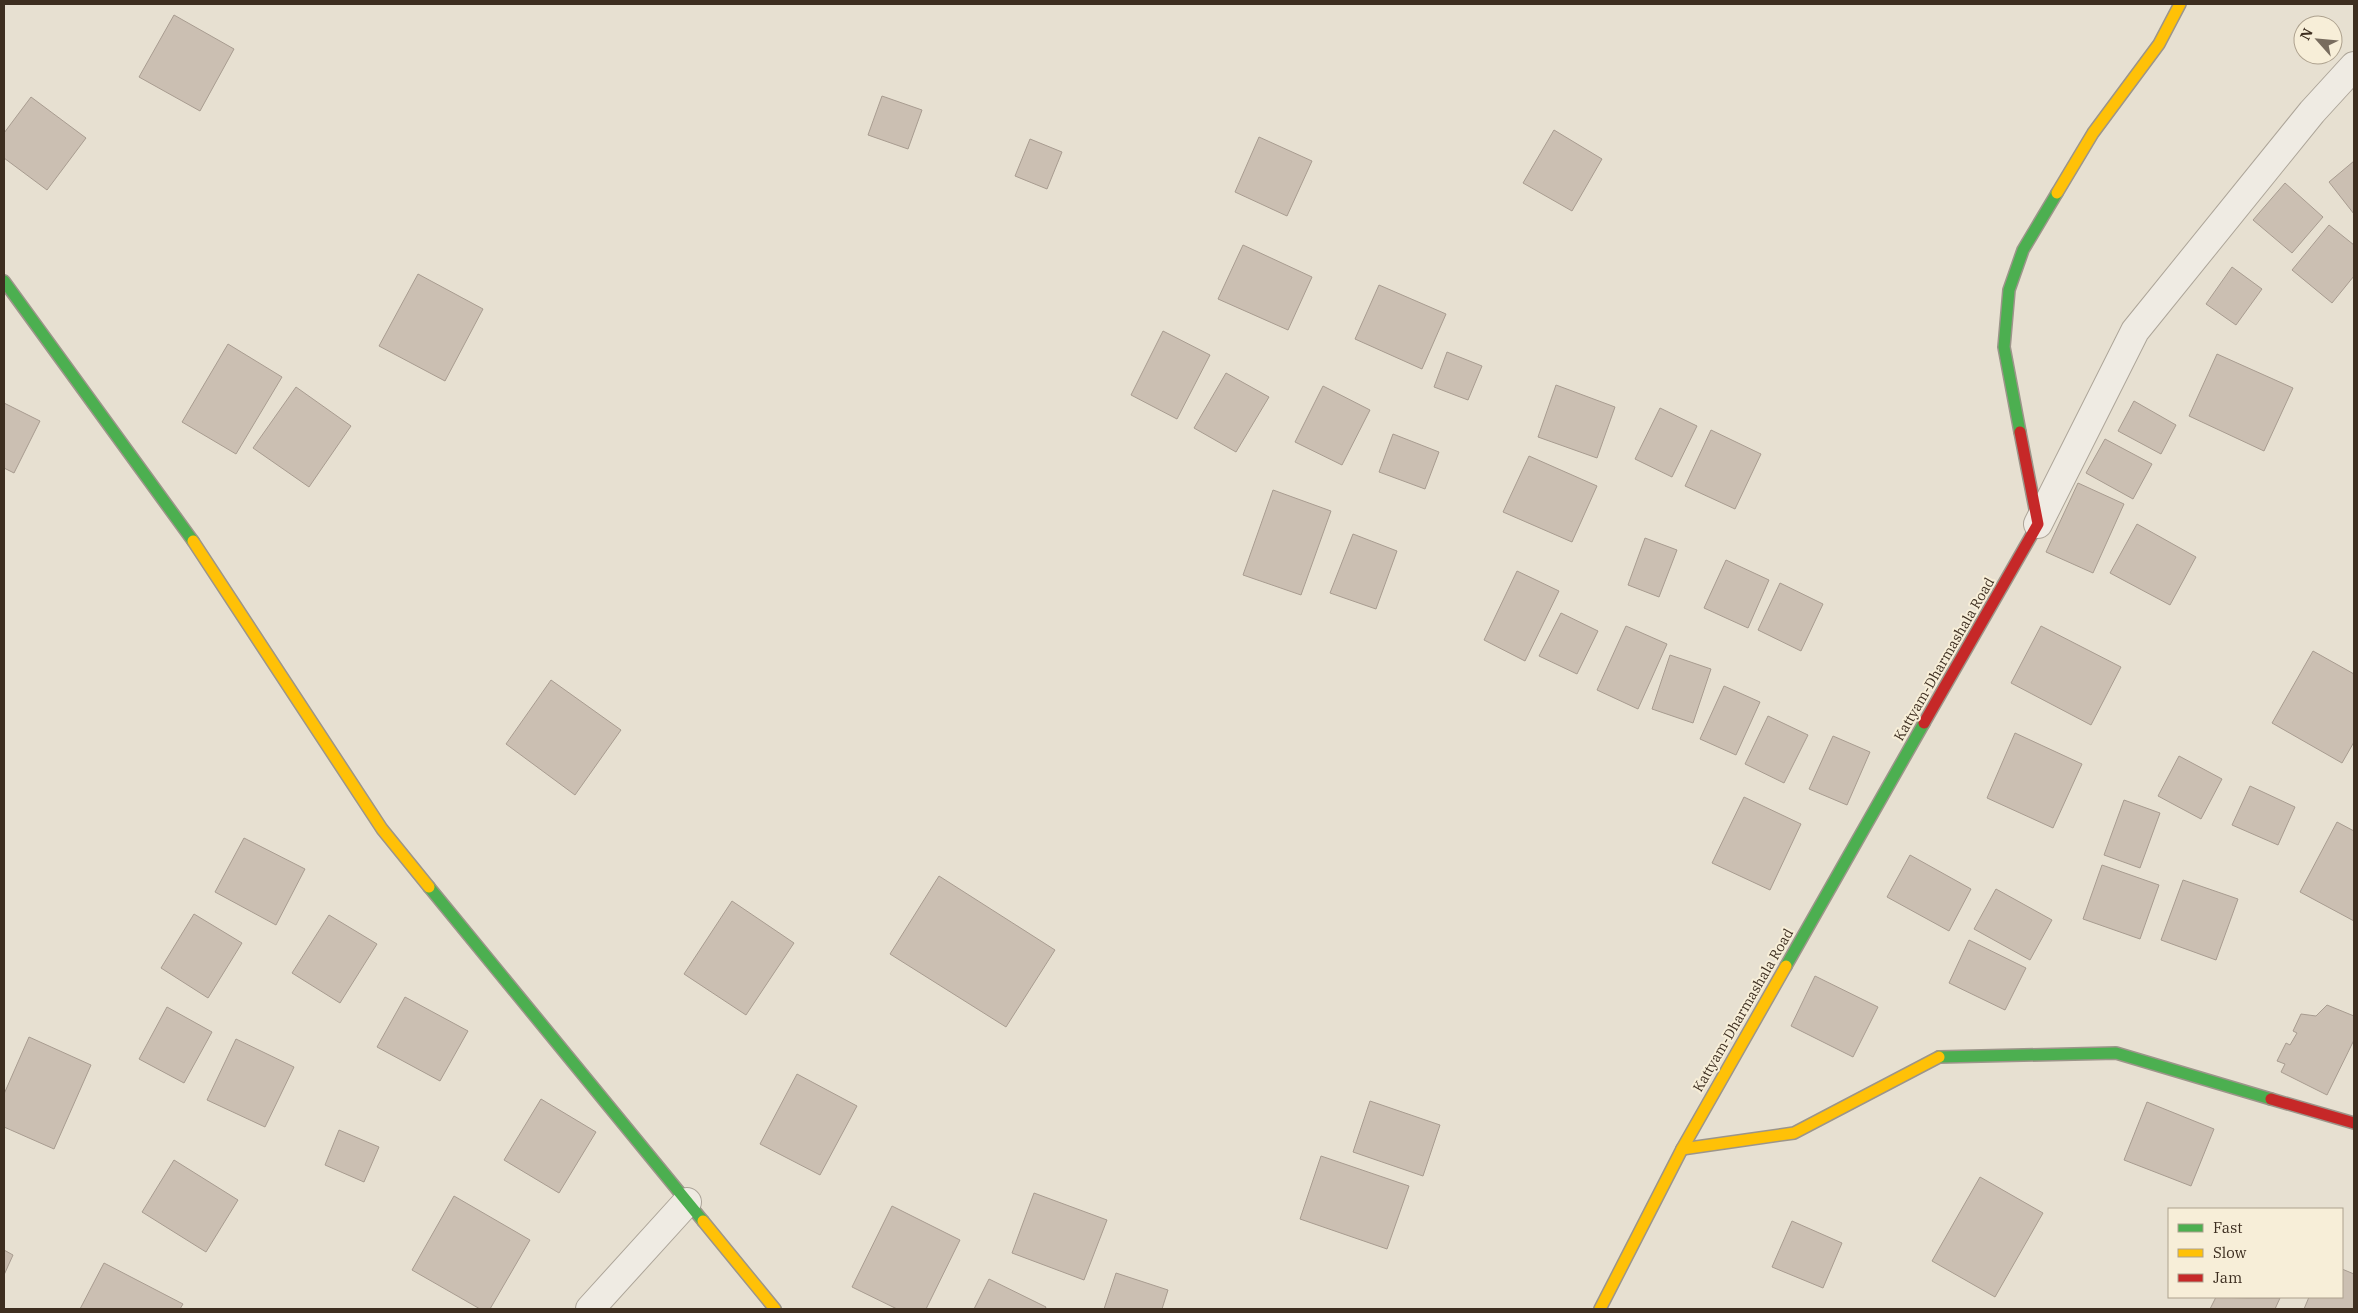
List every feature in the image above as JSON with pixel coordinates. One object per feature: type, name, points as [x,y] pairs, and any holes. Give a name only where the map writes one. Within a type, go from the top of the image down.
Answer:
[{"type":"street","points":[[2038,524],[2004,347],[2009,290],[2023,250],[2093,132],[2159,44],[2180,4]]},
{"type":"street","points":[[2038,524],[2135,331],[2312,112],[2350,79]]},
{"type":"street","points":[[4,281],[180,521],[382,829],[775,1309]]},
{"type":"street","name":"Kattyam-Dharmashala Road","points":[[1600,1309],[1682,1149],[2038,524]]},
{"type":"street","points":[[1682,1149],[1794,1133],[1937,1057],[2116,1054],[2354,1123]]},
{"type":"street","points":[[590,1309],[687,1202]]},
{"type":"building","points":[[174,15],[234,49],[200,111],[139,77]]},
{"type":"building","points":[[882,96],[922,110],[908,149],[868,135]]},
{"type":"building","points":[[31,97],[86,138],[47,190],[4,158],[4,133]]},
{"type":"building","points":[[1554,130],[1602,159],[1572,211],[1523,183]]},
{"type":"building","points":[[1259,137],[1312,161],[1287,216],[1235,192]]},
{"type":"building","points":[[1030,139],[1062,152],[1047,189],[1015,176]]},
{"type":"building","points":[[2354,161],[2354,214],[2329,182]]},
{"type":"building","points":[[2285,183],[2323,217],[2292,253],[2253,220]]},
{"type":"building","points":[[2329,225],[2354,245],[2354,276],[2332,303],[2292,270]]},
{"type":"building","points":[[1243,245],[1312,277],[1288,330],[1218,299]]},
{"type":"building","points":[[2232,267],[2262,289],[2236,325],[2206,304]]},
{"type":"building","points":[[418,274],[483,309],[445,381],[379,346]]},
{"type":"building","points":[[1379,285],[1446,314],[1422,369],[1355,339]]},
{"type":"building","points":[[1163,331],[1210,355],[1177,419],[1131,395]]},
{"type":"building","points":[[228,344],[282,377],[236,454],[182,422]]},
{"type":"building","points":[[1447,352],[1482,366],[1468,400],[1434,387]]},
{"type":"building","points":[[2217,354],[2293,388],[2264,451],[2189,416]]},
{"type":"building","points":[[1226,373],[1269,397],[1236,452],[1194,428]]},
{"type":"building","points":[[1556,385],[1615,407],[1597,458],[1538,437]]},
{"type":"building","points":[[1323,386],[1370,410],[1342,465],[1295,442]]},
{"type":"building","points":[[296,387],[351,426],[309,487],[253,448]]},
{"type":"building","points":[[2134,401],[2176,425],[2161,454],[2118,431]]},
{"type":"building","points":[[4,403],[40,421],[14,473],[4,468]]},
{"type":"building","points":[[1660,408],[1697,426],[1672,477],[1635,459]]},
{"type":"building","points":[[1711,430],[1761,454],[1735,509],[1685,486]]},
{"type":"building","points":[[1393,434],[1439,452],[1425,489],[1379,472]]},
{"type":"building","points":[[2105,439],[2152,464],[2133,499],[2086,473]]},
{"type":"building","points":[[1529,456],[1597,486],[1572,542],[1503,512]]},
{"type":"building","points":[[2078,483],[2124,504],[2093,573],[2046,552]]},
{"type":"building","points":[[1273,490],[1331,511],[1301,595],[1243,575]]},
{"type":"building","points":[[2137,524],[2196,557],[2170,605],[2110,573]]},
{"type":"building","points":[[1353,534],[1397,551],[1376,609],[1330,593]]},
{"type":"building","points":[[1645,538],[1677,550],[1659,597],[1628,585]]},
{"type":"building","points":[[1726,560],[1769,580],[1748,628],[1704,608]]},
{"type":"building","points":[[1517,571],[1559,591],[1525,661],[1484,640]]},
{"type":"building","points":[[1780,583],[1823,604],[1801,651],[1758,630]]},
{"type":"building","points":[[1561,613],[1598,631],[1577,674],[1539,656]]},
{"type":"building","points":[[1626,626],[1667,644],[1638,709],[1597,690]]},
{"type":"building","points":[[2041,626],[2121,667],[2091,725],[2011,683]]},
{"type":"building","points":[[2313,651],[2354,674],[2354,742],[2342,763],[2272,723]]},
{"type":"building","points":[[1670,655],[1711,669],[1693,723],[1652,709]]},
{"type":"building","points":[[551,680],[621,730],[575,795],[506,744]]},
{"type":"building","points":[[1724,686],[1760,702],[1736,755],[1700,739]]},
{"type":"building","points":[[1768,716],[1808,735],[1784,783],[1745,764]]},
{"type":"building","points":[[2015,733],[2082,764],[2053,828],[1987,798]]},
{"type":"building","points":[[1833,736],[1870,752],[1847,805],[1809,789]]},
{"type":"building","points":[[2179,756],[2222,779],[2201,819],[2158,796]]},
{"type":"building","points":[[2250,786],[2295,807],[2278,845],[2232,825]]},
{"type":"building","points":[[1744,797],[1801,824],[1770,890],[1712,863]]},
{"type":"building","points":[[2124,800],[2160,813],[2140,868],[2104,855]]},
{"type":"building","points":[[2337,822],[2354,831],[2354,921],[2300,892]]},
{"type":"building","points":[[244,838],[305,869],[276,925],[215,892]]},
{"type":"building","points":[[1910,855],[1971,889],[1949,931],[1887,897]]},
{"type":"building","points":[[2102,865],[2159,885],[2140,939],[2083,919]]},
{"type":"building","points":[[939,876],[1055,950],[1006,1027],[890,954]]},
{"type":"building","points":[[2183,880],[2238,899],[2216,960],[2161,940]]},
{"type":"building","points":[[1996,889],[2052,920],[2030,960],[1974,929]]},
{"type":"building","points":[[732,901],[794,943],[746,1015],[684,974]]},
{"type":"building","points":[[194,914],[242,943],[208,998],[161,968]]},
{"type":"building","points":[[329,915],[377,944],[340,1003],[292,973]]},
{"type":"building","points":[[1969,940],[2026,968],[2005,1010],[1949,983]]},
{"type":"building","points":[[1815,976],[1878,1007],[1853,1057],[1791,1026]]},
{"type":"building","points":[[405,997],[468,1031],[440,1081],[377,1047]]},
{"type":"building","points":[[2327,1005],[2354,1016],[2354,1040],[2327,1095],[2281,1072],[2285,1064],[2277,1061],[2286,1043],[2290,1045],[2297,1033],[2293,1031],[2301,1014],[2316,1016]]},
{"type":"building","points":[[167,1007],[212,1032],[184,1083],[139,1059]]},
{"type":"building","points":[[29,1037],[91,1065],[54,1149],[4,1127],[4,1094]]},
{"type":"building","points":[[236,1039],[294,1067],[265,1127],[207,1100]]},
{"type":"building","points":[[797,1074],[857,1106],[820,1175],[760,1144]]},
{"type":"building","points":[[541,1099],[596,1132],[559,1193],[504,1160]]},
{"type":"building","points":[[1370,1101],[1440,1125],[1423,1176],[1353,1152]]},
{"type":"building","points":[[2147,1102],[2214,1129],[2191,1186],[2124,1160]]},
{"type":"building","points":[[339,1130],[379,1147],[364,1182],[325,1165]]},
{"type":"building","points":[[1321,1156],[1409,1186],[1387,1249],[1300,1219]]},
{"type":"building","points":[[174,1160],[238,1200],[206,1252],[142,1212]]},
{"type":"building","points":[[1980,1177],[2043,1213],[1995,1297],[1932,1261]]},
{"type":"building","points":[[1034,1193],[1107,1220],[1084,1280],[1012,1253]]},
{"type":"building","points":[[454,1196],[530,1240],[490,1309],[480,1309],[412,1270]]},
{"type":"building","points":[[892,1206],[960,1240],[926,1309],[897,1309],[852,1287]]},
{"type":"building","points":[[1792,1221],[1842,1243],[1823,1288],[1772,1267]]},
{"type":"building","points":[[4,1250],[13,1255],[4,1275]]},
{"type":"building","points":[[104,1263],[183,1304],[180,1309],[80,1309]]},
{"type":"building","points":[[2343,1269],[2354,1274],[2354,1309],[2304,1309],[2309,1298],[2343,1298]]},
{"type":"building","points":[[1116,1273],[1168,1290],[1162,1309],[1104,1309]]},
{"type":"building","points":[[989,1279],[1046,1307],[1045,1309],[974,1309]]},
{"type":"building","points":[[2216,1298],[2280,1298],[2275,1309],[2210,1309]]},
{"type":"traffic: fast","points":[[2020,432],[2004,347],[2009,290],[2023,250],[2057,193]]},
{"type":"traffic: fast","points":[[4,281],[193,541]]},
{"type":"traffic: fast","points":[[1786,966],[1924,723]]},
{"type":"traffic: fast","points":[[429,887],[703,1221]]},
{"type":"traffic: fast","points":[[1939,1057],[2116,1053],[2271,1099]]},
{"type":"traffic: slow","points":[[2057,193],[2093,133],[2159,44],[2180,4]]},
{"type":"traffic: slow","points":[[193,541],[382,829],[429,887]]},
{"type":"traffic: slow","points":[[1600,1309],[1682,1149],[1786,966]]},
{"type":"traffic: slow","points":[[1682,1149],[1794,1133],[1939,1057]]},
{"type":"traffic: slow","points":[[703,1221],[775,1309]]},
{"type":"traffic: jam","points":[[1924,723],[2038,524],[2020,432]]},
{"type":"traffic: jam","points":[[2271,1099],[2354,1123]]}]
